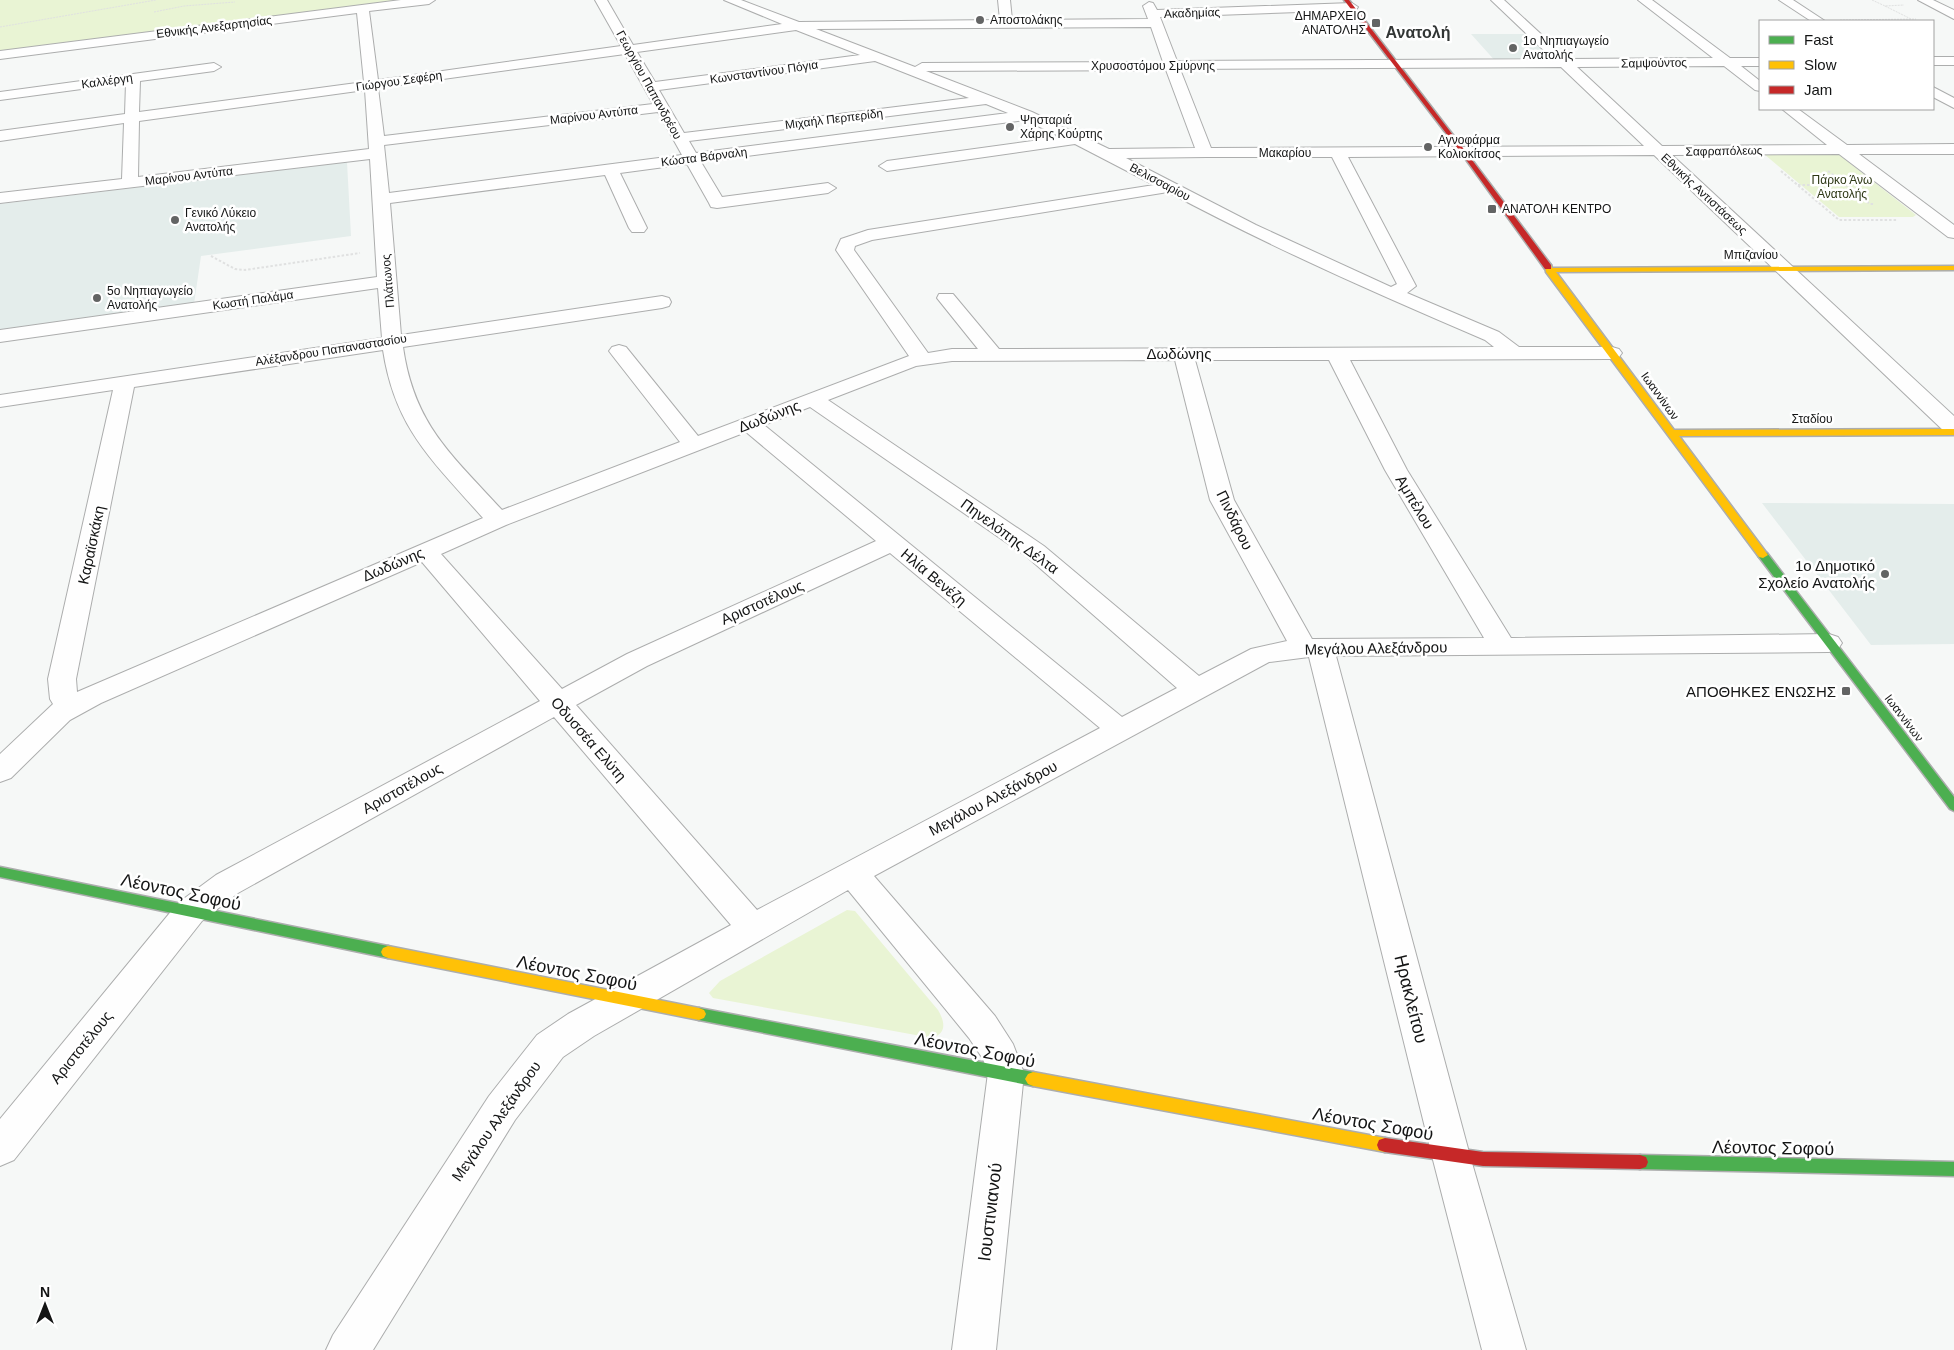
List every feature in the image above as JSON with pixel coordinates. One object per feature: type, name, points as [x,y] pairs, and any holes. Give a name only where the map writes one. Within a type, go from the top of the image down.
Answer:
[{"type":"street","name":"Εθνικής Ανεξαρτησίας","points":[[0,55],[205,33],[364,8],[429,0]]},
{"type":"street","name":"Γεωργίου Παπανδρέου","points":[[601,0],[690,159],[718,203],[828,188]]},
{"type":"street","name":"Βελισσαρίου","points":[[730,0],[908,67],[1027,115],[1079,139],[1258,233],[1492,336],[1514,353]]},
{"type":"street","points":[[1004,0],[1006,23]]},
{"type":"street","points":[[1147,0],[1205,152]]},
{"type":"street","name":"Εθνικής Αντιστάσεως","points":[[1497,0],[1954,430]]},
{"type":"street","points":[[1644,0],[1759,86]]},
{"type":"street","points":[[1786,0],[1817,20]]},
{"type":"street","points":[[1924,0],[1954,15]]},
{"type":"street","name":"Ακαδημίας","points":[[798,26],[1006,23],[1154,18],[1349,4]]},
{"type":"street","name":"Ιωαννίνων","points":[[1349,4],[1464,153],[1670,433],[1954,806]]},
{"type":"street","name":"Πλάτωνος","points":[[364,8],[378,147],[393,341],[399,383],[416,423],[436,451],[498,520]]},
{"type":"street","points":[[1940,24],[1954,24]]},
{"type":"street","name":"Γιώργου Σεφέρη","points":[[0,136],[132,118],[220,100],[372,85],[798,26]]},
{"type":"street","name":"Κωνσταντίνου Πόγια","points":[[650,87],[878,57]]},
{"type":"street","points":[[1934,61],[1954,61]]},
{"type":"street","name":"Σαμψούντος","points":[[1397,66],[1759,62]]},
{"type":"street","name":"Χρυσοστόμου Σμύρνης","points":[[908,67],[1397,66]]},
{"type":"street","name":"Καλλέργη","points":[[0,96],[214,67]]},
{"type":"street","points":[[130,183],[133,78]]},
{"type":"street","points":[[1934,92],[1954,104]]},
{"type":"street","name":"Μιχαήλ Περπερίδη","points":[[679,138],[989,99]]},
{"type":"street","name":"Μαρίνου Αντύπα","points":[[0,198],[130,183],[662,107]]},
{"type":"street","points":[[1790,110],[1954,232]]},
{"type":"street","name":"Κώστα Βάρναλη","points":[[382,199],[1027,115]]},
{"type":"street","points":[[887,166],[1079,139]]},
{"type":"street","name":"Σαφραπόλεως","points":[[1464,153],[1954,149]]},
{"type":"street","points":[[1338,152],[1407,286],[1394,294]]},
{"type":"street","name":"Μακαρίου","points":[[1106,153],[1464,153]]},
{"type":"street","points":[[610,169],[638,228]]},
{"type":"street","points":[[922,359],[845,250],[847,243],[868,235],[1169,187]]},
{"type":"street","name":"Μπιζανίου","points":[[1549,270],[1954,268]]},
{"type":"street","name":"Κωστή Παλάμα","points":[[0,336],[388,281]]},
{"type":"street","points":[[946,298],[993,354]]},
{"type":"street","name":"Αλέξανδρου Παπαναστασίου","points":[[0,401],[662,302]]},
{"type":"street","points":[[619,351],[694,445]]},
{"type":"street","name":"Πινδάρου","points":[[1183,353],[1222,500],[1312,647]]},
{"type":"street","name":"Αμπέλου","points":[[1336,353],[1396,470],[1503,647]]},
{"type":"street","name":"Δωδώνης","points":[[0,771],[52,720],[71,706],[425,550],[498,520],[890,368],[922,359],[952,354],[1612,353]]},
{"type":"street","name":"Καραϊσκάκη","points":[[71,706],[64,698],[62,679],[126,381]]},
{"type":"street","name":"Πηνελόπης Δέλτα","points":[[812,399],[1035,551],[1196,689]]},
{"type":"street","name":"Ηλία Βενέζη","points":[[749,424],[1120,730]]},
{"type":"street","name":"Σταδίου","points":[[1670,433],[1954,430]]},
{"type":"street","name":"Αριστοτέλους","points":[[0,1148],[190,912],[246,873],[655,650],[893,542]]},
{"type":"street","name":"Οδυσσέα Ελύτη","points":[[425,550],[754,929]]},
{"type":"street","name":"Μεγάλου Αλεξάνδρου","points":[[348,1350],[473,1151],[523,1078],[550,1046],[581,1025],[852,873],[1261,656],[1312,647],[1829,643]]},
{"type":"street","name":"Ηρακλείτου","points":[[1312,647],[1504,1350]]},
{"type":"street","name":"Λέοντος Σοφού","points":[[0,872],[628,1000],[1451,1156],[1483,1159],[1954,1169]]},
{"type":"street","points":[[852,873],[998,1047],[1006,1073]]},
{"type":"street","name":"Ιουστινιανού","points":[[974,1350],[1006,1073]]},
{"type":"path","points":[[0,28],[156,0]]},
{"type":"path","points":[[1872,0],[1912,20]]},
{"type":"path","points":[[1885,6],[1909,5]]},
{"type":"path","points":[[1838,20],[1922,19]]},
{"type":"path","points":[[1757,150],[1839,220],[1938,220]]},
{"type":"path","points":[[1798,185],[1890,185]]},
{"type":"path","points":[[211,256],[235,269],[245,270],[386,249]]},
{"type":"shaded area","name":"1ο Νηπιαγωγείο Ανατολής","points":[[1471,34],[1527,34],[1557,62],[1497,63]]},
{"type":"shaded area","name":"Γενικό Λύκειο Ανατολής","points":[[347,162],[351,236],[201,256],[194,304],[0,332],[0,204]]},
{"type":"shaded area","name":"1ο Δημοτικό Σχολείο Ανατολής","points":[[1762,503],[1954,504],[1954,644],[1871,645]]},
{"type":"green space","points":[[0,0],[416,0],[0,53]]},
{"type":"green space","name":"Πάρκο Άνω Ανατολής","points":[[1764,154],[1838,154],[1916,215],[1913,217],[1839,217]]},
{"type":"green space","points":[[847,910],[855,911],[938,1010],[943,1027],[937,1036],[932,1038],[713,998],[709,993],[720,981]]},
{"type":"traffic: fast","points":[[1763,555],[1954,806]]},
{"type":"traffic: fast","points":[[0,872],[388,952]]},
{"type":"traffic: fast","points":[[699,1014],[1033,1079]]},
{"type":"traffic: fast","points":[[1640,1162],[1954,1169]]},
{"type":"traffic: slow","points":[[1548,267],[1763,555]]},
{"type":"traffic: slow","points":[[1549,270],[1954,268]]},
{"type":"traffic: slow","points":[[1670,433],[1954,432]]},
{"type":"traffic: slow","points":[[388,952],[699,1014]]},
{"type":"traffic: slow","points":[[1033,1079],[1385,1145]]},
{"type":"traffic: jam","points":[[1346,0],[1464,153],[1548,267]]},
{"type":"traffic: jam","points":[[1385,1145],[1483,1159],[1640,1162]]},
{"type":"place","name":"Αποστολάκης","points":[[980,20]]},
{"type":"place","name":"ΔΗΜΑΡΧΕΙΟ ΑΝΑΤΟΛΗΣ","points":[[1376,23]]},
{"type":"place","name":"1ο Νηπιαγωγείο Ανατολής","points":[[1513,48]]},
{"type":"place","name":"Ψησταριά Χάρης Κούρτης","points":[[1010,127]]},
{"type":"place","name":"Αγνοφάρμα Κολιοκίτσος","points":[[1428,147]]},
{"type":"place","name":"ΑΝΑΤΟΛΗ ΚΕΝΤΡΟ","points":[[1492,209]]},
{"type":"place","name":"Γενικό Λύκειο Ανατολής","points":[[175,220]]},
{"type":"place","name":"5ο Νηπιαγωγείο Ανατολής","points":[[97,298]]},
{"type":"place","name":"1ο Δημοτικό Σχολείο Ανατολής","points":[[1885,574]]},
{"type":"place","name":"ΑΠΟΘΗΚΕΣ ΕΝΩΣΗΣ","points":[[1846,691]]},
{"type":"district","name":"Ανατολή","points":[[1418,32]]}]
